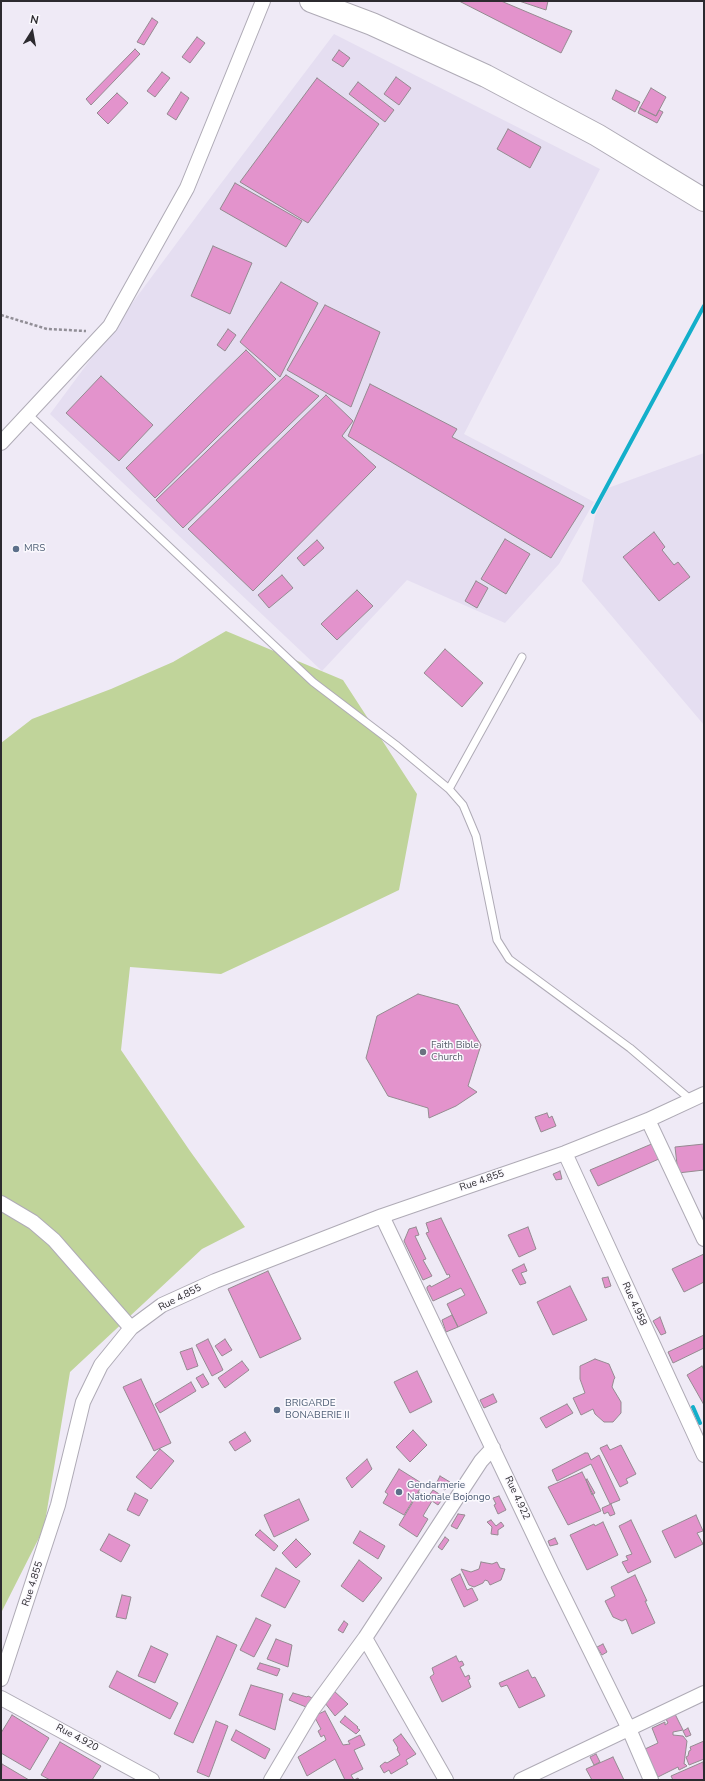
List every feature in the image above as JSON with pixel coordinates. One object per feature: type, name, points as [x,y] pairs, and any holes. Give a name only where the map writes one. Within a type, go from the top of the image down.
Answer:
[{"type":"highway","points":[[311,1],[372,24],[486,76],[597,135],[704,200]]},
{"type":"street","points":[[1,443],[110,326],[187,188],[263,1]]},
{"type":"street","name":"Rue 4.855","points":[[1,1679],[58,1505],[83,1402],[101,1365],[131,1328],[162,1305],[215,1281],[382,1216],[565,1153],[648,1120],[698,1097]]},
{"type":"street","points":[[648,1120],[704,1239]]},
{"type":"street","name":"Rue 4.958","points":[[565,1153],[704,1455]]},
{"type":"street","points":[[1,1203],[33,1222],[54,1240],[131,1328]]},
{"type":"street","name":"Rue 4.922","points":[[382,1216],[494,1448],[551,1571],[629,1729],[651,1780]]},
{"type":"street","points":[[270,1780],[312,1710],[365,1638],[481,1461],[494,1448]]},
{"type":"street","points":[[365,1638],[446,1780]]},
{"type":"street","points":[[522,1780],[704,1693]]},
{"type":"street","name":"Rue 4.920","points":[[1,1698],[152,1780]]},
{"type":"lane","points":[[28,414],[313,682],[396,745],[449,789],[463,805],[476,836],[497,940],[509,959],[698,1097]]},
{"type":"lane","points":[[449,789],[522,657]]},
{"type":"path","points":[[1,315],[47,329],[83,332],[110,326]]},
{"type":"shaded area","points":[[334,34],[600,169],[464,434],[594,502],[559,564],[505,623],[407,580],[322,671],[50,414]]},
{"type":"shaded area","points":[[704,453],[704,725],[582,581],[595,516],[608,488]]},
{"type":"green space","points":[[226,631],[343,680],[417,794],[399,890],[221,974],[130,967],[121,1050],[190,1151],[245,1227],[202,1249],[70,1372],[44,1528],[1,1613],[1,743],[32,719],[111,689],[173,662]]},
{"type":"building","points":[[459,1],[501,1],[572,31],[561,53]]},
{"type":"building","points":[[519,1],[548,1],[546,10]]},
{"type":"building","points":[[152,18],[158,22],[144,45],[137,42]]},
{"type":"building","points":[[197,37],[205,43],[190,63],[182,57]]},
{"type":"building","points":[[135,49],[140,54],[91,105],[86,99]]},
{"type":"building","points":[[339,50],[350,58],[343,67],[332,60]]},
{"type":"building","points":[[162,72],[170,78],[155,97],[147,91]]},
{"type":"building","points":[[396,77],[411,88],[399,105],[384,94]]},
{"type":"building","points":[[317,78],[379,124],[308,223],[240,182]]},
{"type":"building","points":[[358,82],[394,110],[385,122],[349,94]]},
{"type":"building","points":[[651,88],[666,97],[656,116],[640,108]]},
{"type":"building","points":[[616,90],[640,102],[635,112],[612,99]]},
{"type":"building","points":[[181,92],[189,98],[176,120],[167,114]]},
{"type":"building","points":[[117,93],[128,103],[108,124],[97,113]]},
{"type":"building","points":[[640,108],[656,116],[659,110],[663,112],[657,123],[638,113]]},
{"type":"building","points":[[508,129],[541,147],[530,168],[497,149]]},
{"type":"building","points":[[235,183],[302,221],[286,247],[220,209]]},
{"type":"building","points":[[213,246],[252,263],[230,314],[191,296]]},
{"type":"building","points":[[281,282],[318,303],[280,377],[240,342]]},
{"type":"building","points":[[325,305],[380,332],[351,407],[287,370]]},
{"type":"building","points":[[228,329],[236,335],[225,351],[217,345]]},
{"type":"building","points":[[246,350],[276,379],[155,498],[126,468]]},
{"type":"building","points":[[286,375],[319,396],[183,528],[156,500]]},
{"type":"building","points":[[101,376],[153,425],[119,461],[66,413]]},
{"type":"building","points":[[370,384],[457,429],[452,437],[584,506],[551,558],[348,436]]},
{"type":"building","points":[[326,395],[353,421],[342,436],[376,467],[253,591],[188,529]]},
{"type":"building","points":[[654,532],[665,547],[662,550],[674,565],[678,562],[690,577],[659,601],[623,557]]},
{"type":"building","points":[[505,539],[530,554],[506,594],[481,579]]},
{"type":"building","points":[[317,540],[324,548],[304,566],[297,558]]},
{"type":"building","points":[[282,575],[293,588],[269,608],[258,595]]},
{"type":"building","points":[[476,581],[488,588],[477,608],[465,601]]},
{"type":"building","points":[[357,590],[373,606],[337,640],[321,624]]},
{"type":"building","points":[[445,649],[483,683],[462,707],[424,673]]},
{"type":"building","name":"Faith Bible Church","points":[[418,994],[458,1005],[481,1045],[468,1086],[477,1092],[456,1106],[429,1118],[428,1108],[388,1096],[366,1058],[377,1016]]},
{"type":"building","points":[[547,1113],[549,1118],[552,1116],[556,1126],[541,1132],[535,1117]]},
{"type":"building","points":[[654,1143],[661,1158],[598,1186],[590,1170]]},
{"type":"building","points":[[704,1144],[704,1170],[678,1173],[675,1147]]},
{"type":"building","points":[[560,1171],[562,1179],[556,1180],[553,1174]]},
{"type":"building","points":[[441,1218],[487,1313],[458,1327],[447,1304],[465,1295],[461,1288],[433,1301],[427,1289],[430,1285],[431,1287],[450,1277],[449,1274],[447,1275],[426,1233],[429,1232],[426,1223]]},
{"type":"building","points":[[416,1227],[419,1235],[415,1236],[426,1259],[423,1260],[432,1276],[423,1280],[404,1241],[409,1229]]},
{"type":"building","points":[[528,1227],[536,1249],[519,1257],[508,1235]]},
{"type":"building","points":[[704,1254],[704,1282],[684,1292],[672,1269]]},
{"type":"building","points":[[524,1264],[527,1271],[521,1273],[526,1283],[520,1285],[512,1270]]},
{"type":"building","points":[[268,1271],[301,1339],[260,1358],[228,1289]]},
{"type":"building","points":[[608,1277],[611,1286],[605,1288],[602,1278]]},
{"type":"building","points":[[570,1286],[587,1320],[553,1335],[537,1302]]},
{"type":"building","points":[[452,1315],[458,1327],[446,1332],[442,1320]]},
{"type":"building","points":[[660,1317],[666,1333],[661,1335],[653,1321]]},
{"type":"building","points":[[704,1335],[704,1348],[673,1363],[668,1352]]},
{"type":"building","points":[[208,1339],[223,1370],[212,1376],[196,1345]]},
{"type":"building","points":[[225,1339],[232,1350],[222,1356],[215,1346]]},
{"type":"building","points":[[192,1348],[198,1366],[187,1370],[180,1352]]},
{"type":"building","points":[[595,1359],[609,1364],[615,1378],[612,1387],[621,1402],[621,1413],[613,1422],[604,1422],[595,1414],[593,1409],[581,1415],[573,1398],[585,1393],[580,1379],[580,1366]]},
{"type":"building","points":[[242,1361],[249,1370],[225,1388],[218,1378]]},
{"type":"building","points":[[702,1366],[704,1370],[704,1405],[687,1375]]},
{"type":"building","points":[[417,1371],[432,1402],[410,1413],[394,1382]]},
{"type":"building","points":[[203,1374],[209,1384],[202,1388],[196,1378]]},
{"type":"building","points":[[141,1379],[171,1443],[154,1451],[123,1387]]},
{"type":"building","points":[[191,1382],[196,1391],[160,1413],[155,1404]]},
{"type":"building","points":[[493,1394],[497,1402],[484,1408],[480,1400]]},
{"type":"building","points":[[567,1404],[573,1413],[546,1428],[540,1418]]},
{"type":"building","points":[[413,1430],[427,1445],[410,1462],[396,1447]]},
{"type":"building","points":[[245,1432],[251,1441],[235,1451],[229,1442]]},
{"type":"building","points":[[607,1445],[610,1450],[621,1445],[636,1474],[626,1479],[628,1483],[620,1487],[600,1448]]},
{"type":"building","points":[[160,1449],[174,1461],[151,1489],[136,1477]]},
{"type":"building","points":[[585,1453],[588,1453],[591,1460],[599,1455],[620,1500],[610,1504],[591,1464],[557,1481],[552,1470]]},
{"type":"building","points":[[367,1459],[372,1469],[352,1488],[346,1478]]},
{"type":"building","points":[[399,1469],[423,1484],[404,1515],[383,1503],[388,1494],[385,1492]]},
{"type":"building","points":[[582,1472],[601,1511],[568,1525],[548,1487]]},
{"type":"building","points":[[440,1476],[450,1482],[445,1490],[436,1484]]},
{"type":"building","points":[[587,1479],[595,1493],[592,1495],[586,1480]]},
{"type":"building","points":[[433,1490],[444,1497],[438,1505],[432,1501],[423,1516],[428,1519],[417,1537],[399,1525],[419,1492],[428,1497]]},
{"type":"building","points":[[135,1493],[148,1500],[139,1516],[127,1510]]},
{"type":"building","points":[[499,1496],[506,1510],[498,1514],[493,1498]]},
{"type":"building","points":[[299,1499],[309,1520],[274,1537],[264,1515]]},
{"type":"building","points":[[611,1504],[615,1514],[610,1516],[608,1512],[604,1514],[602,1508]]},
{"type":"building","points":[[458,1514],[465,1515],[457,1529],[451,1526]]},
{"type":"building","points":[[696,1515],[703,1531],[697,1533],[703,1544],[675,1558],[662,1531]]},
{"type":"building","points":[[491,1520],[496,1526],[501,1522],[504,1526],[498,1530],[498,1535],[491,1534],[492,1527],[487,1522]]},
{"type":"building","points":[[631,1520],[651,1562],[628,1573],[622,1562],[628,1560],[626,1556],[632,1554],[619,1526]]},
{"type":"building","points":[[603,1522],[618,1555],[587,1570],[570,1535],[594,1524],[595,1526]]},
{"type":"building","points":[[260,1530],[278,1546],[274,1551],[255,1535]]},
{"type":"building","points":[[360,1531],[385,1546],[378,1559],[353,1543]]},
{"type":"building","points":[[109,1534],[130,1545],[121,1562],[100,1550]]},
{"type":"building","points":[[445,1537],[449,1540],[442,1550],[438,1547]]},
{"type":"building","points":[[555,1538],[558,1544],[550,1546],[548,1541]]},
{"type":"building","points":[[296,1539],[311,1554],[296,1568],[282,1553]]},
{"type":"building","points":[[359,1560],[382,1578],[363,1602],[341,1586]]},
{"type":"building","points":[[481,1562],[492,1564],[497,1562],[500,1568],[505,1569],[501,1580],[490,1585],[488,1581],[485,1580],[483,1583],[474,1587],[469,1585],[461,1569],[471,1572],[479,1569]]},
{"type":"building","points":[[276,1568],[300,1581],[285,1608],[261,1596]]},
{"type":"building","points":[[460,1574],[467,1590],[472,1588],[478,1600],[464,1607],[451,1579]]},
{"type":"building","points":[[635,1575],[655,1623],[632,1634],[626,1619],[622,1621],[613,1617],[605,1601],[615,1596],[611,1587]]},
{"type":"building","points":[[122,1595],[131,1597],[126,1619],[116,1617]]},
{"type":"building","points":[[256,1618],[271,1625],[254,1657],[240,1650]]},
{"type":"building","points":[[344,1621],[348,1624],[343,1633],[338,1630]]},
{"type":"building","points":[[217,1636],[237,1645],[193,1743],[174,1734]]},
{"type":"building","points":[[276,1639],[292,1645],[288,1667],[267,1659]]},
{"type":"building","points":[[603,1644],[607,1652],[602,1655],[597,1647]]},
{"type":"building","points":[[151,1646],[168,1654],[155,1683],[138,1676]]},
{"type":"building","points":[[456,1656],[459,1662],[462,1661],[464,1665],[460,1667],[465,1677],[469,1675],[470,1679],[468,1680],[471,1687],[442,1702],[430,1677],[434,1674],[432,1668]]},
{"type":"building","points":[[260,1663],[280,1669],[277,1676],[257,1669]]},
{"type":"building","points":[[528,1670],[532,1678],[535,1677],[545,1696],[519,1708],[507,1685],[501,1687],[499,1683]]},
{"type":"building","points":[[117,1671],[178,1703],[170,1719],[109,1687]]},
{"type":"building","points":[[251,1685],[283,1694],[275,1730],[239,1715]]},
{"type":"building","points":[[333,1690],[348,1704],[335,1716],[325,1703],[331,1698],[329,1696]]},
{"type":"building","points":[[293,1693],[312,1698],[306,1707],[289,1700]]},
{"type":"building","points":[[325,1711],[343,1745],[350,1744],[348,1741],[360,1735],[365,1745],[354,1750],[363,1769],[351,1775],[354,1780],[345,1780],[335,1759],[307,1776],[298,1757],[326,1740],[324,1735],[321,1737],[318,1731],[321,1729],[314,1716]]},
{"type":"building","points":[[675,1714],[683,1730],[673,1732],[673,1735],[683,1736],[687,1741],[684,1764],[687,1766],[679,1770],[678,1767],[658,1777],[645,1749],[658,1743],[652,1728],[665,1722],[665,1725],[668,1723],[666,1719]]},
{"type":"building","points":[[12,1715],[49,1738],[30,1770],[1,1753],[1,1733]]},
{"type":"building","points":[[345,1716],[360,1730],[356,1734],[340,1722]]},
{"type":"building","points":[[216,1721],[228,1726],[209,1777],[197,1772]]},
{"type":"building","points":[[688,1728],[691,1735],[686,1737],[683,1731]]},
{"type":"building","points":[[236,1730],[270,1749],[265,1759],[231,1740]]},
{"type":"building","points":[[401,1734],[416,1754],[406,1760],[408,1764],[391,1774],[389,1770],[384,1773],[380,1766],[400,1755],[393,1740]]},
{"type":"building","points":[[704,1741],[704,1759],[689,1765],[686,1757],[691,1750],[690,1747]]},
{"type":"building","points":[[60,1742],[101,1766],[92,1780],[50,1780],[41,1775]]},
{"type":"building","points":[[596,1754],[600,1762],[594,1765],[590,1757]]},
{"type":"building","points":[[613,1757],[624,1780],[592,1780],[586,1769]]},
{"type":"building","points":[[703,1762],[704,1780],[673,1780],[671,1776]]},
{"type":"building","points":[[2,1764],[29,1780],[1,1780]]},
{"type":"waterway","points":[[593,512],[704,306]]},
{"type":"waterway","points":[[693,1407],[700,1423]]},
{"type":"place","name":"MRS","points":[[16,549]]},
{"type":"place","name":"Faith Bible Church","points":[[423,1052]]},
{"type":"place","name":"BRIGARDE BONABERIE II","points":[[277,1410]]},
{"type":"place","name":"Gendarmerie Nationale Bojongo","points":[[399,1492]]}]
